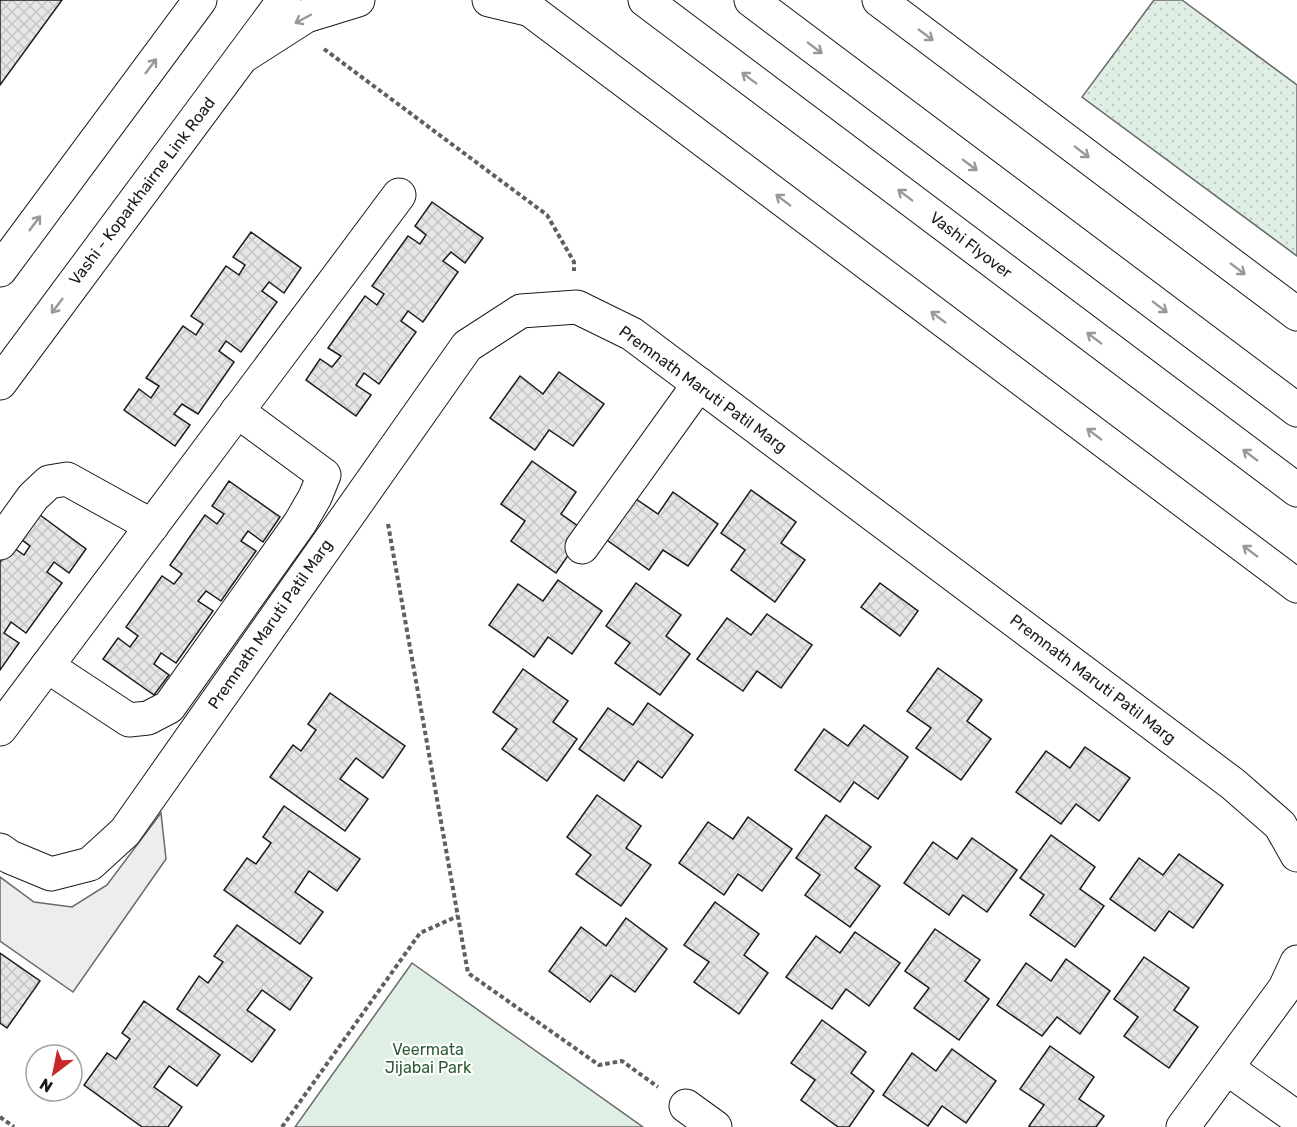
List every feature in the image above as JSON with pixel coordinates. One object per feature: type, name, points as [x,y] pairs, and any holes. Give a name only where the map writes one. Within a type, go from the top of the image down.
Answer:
[{"type":"main road","points":[[0,270],[200,0]]},
{"type":"main road","points":[[288,13],[306,16],[358,0]]},
{"type":"main road","points":[[489,0],[524,5],[1297,586]]},
{"type":"main road","name":"Vashi Flyover","points":[[645,0],[1297,490]]},
{"type":"main road","points":[[751,0],[1297,411]]},
{"type":"main road","points":[[879,0],[1297,314]]},
{"type":"main road","name":"Vashi - Koparkhairne Link Road","points":[[0,382],[242,57],[288,13]]},
{"type":"main road","points":[[0,729],[399,195]]},
{"type":"main road","name":"Premnath Maruti Patil Marg","points":[[0,850],[10,857],[51,874],[90,864],[124,832],[466,346],[521,311],[577,308],[632,334],[1233,784],[1280,825],[1297,855]]},
{"type":"main road","points":[[582,548],[699,384]]},
{"type":"main road","points":[[47,666],[129,720],[148,718],[169,707],[300,523],[324,475],[237,411]]},
{"type":"main road","points":[[0,543],[33,496],[49,482],[67,479],[152,526]]},
{"type":"main road","points":[[1183,1127],[1285,988],[1297,962]]},
{"type":"main road","points":[[1227,1068],[1297,1118]]},
{"type":"main road","points":[[686,1106],[715,1127]]},
{"type":"path","points":[[288,13],[547,215],[574,262],[577,308]]},
{"type":"path","points":[[378,471],[468,973],[599,1065],[622,1061],[686,1106]]},
{"type":"path","points":[[282,1127],[420,933],[459,916]]},
{"type":"path","points":[[0,1117],[14,1127]]},
{"type":"green space","points":[[1154,0],[1182,0],[1297,85],[1297,256],[1082,97]]},
{"type":"green space","name":"Veermata Jijabai Park","points":[[412,963],[643,1127],[295,1127]]},
{"type":"shaded area","points":[[161,813],[166,859],[73,992],[0,941],[0,877],[34,902],[72,907],[107,885]]},
{"type":"building","points":[[0,0],[62,0],[0,85]]},
{"type":"building","points":[[432,202],[483,238],[465,263],[451,252],[443,261],[458,272],[423,322],[408,311],[401,321],[416,332],[379,384],[364,373],[356,385],[371,395],[356,416],[306,380],[320,359],[332,367],[341,356],[328,348],[365,296],[377,305],[384,294],[372,286],[408,236],[420,244],[426,235],[415,226]]},
{"type":"building","points":[[251,232],[301,268],[284,293],[269,282],[262,291],[277,302],[241,352],[226,341],[219,351],[234,362],[198,414],[182,404],[174,414],[190,425],[175,446],[124,410],[139,389],[151,398],[159,386],[146,378],[183,326],[196,335],[203,324],[191,316],[226,266],[239,275],[245,265],[233,257]]},
{"type":"building","points":[[559,372],[604,404],[573,446],[549,430],[535,450],[490,418],[520,376],[543,394]]},
{"type":"building","points":[[532,461],[576,492],[561,514],[585,531],[556,573],[511,541],[525,521],[501,504]]},
{"type":"building","points":[[229,481],[280,517],[263,542],[248,531],[241,541],[256,551],[221,601],[206,591],[198,601],[213,611],[176,663],[161,653],[154,664],[169,675],[154,695],[103,659],[118,638],[130,647],[138,636],[126,627],[162,576],[174,584],[182,574],[170,565],[205,515],[217,524],[224,514],[212,506]]},
{"type":"building","points":[[751,490],[796,522],[781,543],[805,560],[775,602],[731,570],[745,550],[721,533]]},
{"type":"building","points":[[673,492],[718,524],[688,566],[663,550],[649,570],[604,538],[633,497],[658,514]]},
{"type":"building","points":[[36,512],[86,549],[69,573],[54,562],[47,572],[62,583],[26,633],[11,622],[4,633],[19,643],[0,670],[0,562],[11,546],[24,555],[30,546],[18,537]]},
{"type":"building","points":[[558,580],[602,611],[572,654],[548,637],[534,657],[489,625],[518,584],[543,601]]},
{"type":"building","points":[[636,583],[681,615],[666,636],[690,654],[660,695],[615,663],[630,643],[606,626]]},
{"type":"building","points":[[880,583],[918,611],[900,636],[861,607]]},
{"type":"building","points":[[767,614],[812,645],[781,688],[757,671],[743,691],[697,659],[727,618],[751,635]]},
{"type":"building","points":[[938,668],[982,700],[967,721],[991,739],[961,780],[916,748],[931,728],[907,711]]},
{"type":"building","points":[[523,669],[568,701],[553,722],[577,739],[547,781],[502,749],[517,729],[493,712]]},
{"type":"building","points":[[330,693],[405,746],[383,778],[356,758],[340,779],[368,799],[345,831],[270,777],[293,745],[301,751],[316,730],[308,724]]},
{"type":"building","points":[[648,703],[693,735],[662,778],[638,761],[624,781],[579,749],[608,708],[633,725]]},
{"type":"building","points":[[864,725],[908,757],[878,799],[854,782],[840,802],[795,770],[824,729],[848,746]]},
{"type":"building","points":[[1085,747],[1130,778],[1099,821],[1076,804],[1061,824],[1016,792],[1046,751],[1070,768]]},
{"type":"building","points":[[597,795],[641,826],[626,848],[651,865],[621,906],[576,874],[591,855],[567,837]]},
{"type":"building","points":[[284,806],[360,859],[337,891],[309,871],[295,892],[323,912],[300,944],[224,890],[247,858],[256,864],[271,843],[263,837]]},
{"type":"building","points":[[826,815],[871,847],[855,868],[880,886],[850,927],[805,895],[820,875],[796,858]]},
{"type":"building","points":[[748,817],[792,849],[762,891],[738,874],[724,895],[679,863],[708,822],[733,839]]},
{"type":"building","points":[[1051,835],[1095,867],[1080,889],[1104,906],[1075,947],[1030,915],[1044,895],[1020,878]]},
{"type":"building","points":[[972,838],[1017,870],[987,912],[963,895],[949,915],[904,883],[933,842],[957,859]]},
{"type":"building","points":[[1179,854],[1223,885],[1193,928],[1169,911],[1155,931],[1110,899],[1139,858],[1163,875]]},
{"type":"building","points":[[715,902],[759,934],[744,955],[768,973],[739,1014],[694,982],[709,962],[684,945]]},
{"type":"building","points":[[626,918],[667,949],[635,992],[611,975],[590,1002],[549,971],[581,927],[606,946]]},
{"type":"building","points":[[237,925],[312,978],[290,1010],[262,990],[247,1010],[275,1030],[252,1062],[177,1009],[199,976],[208,983],[223,962],[214,956]]},
{"type":"building","points":[[935,929],[980,960],[965,981],[989,999],[959,1040],[914,1008],[929,988],[905,971]]},
{"type":"building","points":[[855,932],[900,963],[869,1006],[846,989],[832,1009],[786,977],[816,936],[840,953]]},
{"type":"building","points":[[0,953],[40,981],[7,1028],[0,1023]]},
{"type":"building","points":[[1144,957],[1189,988],[1174,1010],[1198,1027],[1169,1068],[1124,1036],[1138,1017],[1114,999]]},
{"type":"building","points":[[1066,959],[1110,991],[1080,1034],[1057,1017],[1042,1036],[997,1005],[1026,963],[1051,981]]},
{"type":"building","points":[[144,1001],[220,1055],[197,1086],[169,1066],[154,1087],[182,1107],[168,1127],[142,1127],[84,1085],[107,1053],[116,1059],[130,1039],[122,1033]]},
{"type":"building","points":[[822,1020],[866,1052],[851,1073],[874,1091],[849,1127],[838,1127],[801,1100],[815,1080],[791,1063]]},
{"type":"building","points":[[1050,1046],[1094,1077],[1079,1099],[1104,1116],[1096,1127],[1029,1126],[1044,1105],[1020,1089]]},
{"type":"building","points":[[952,1049],[996,1081],[966,1123],[942,1106],[928,1126],[883,1095],[912,1053],[936,1071]]}]
